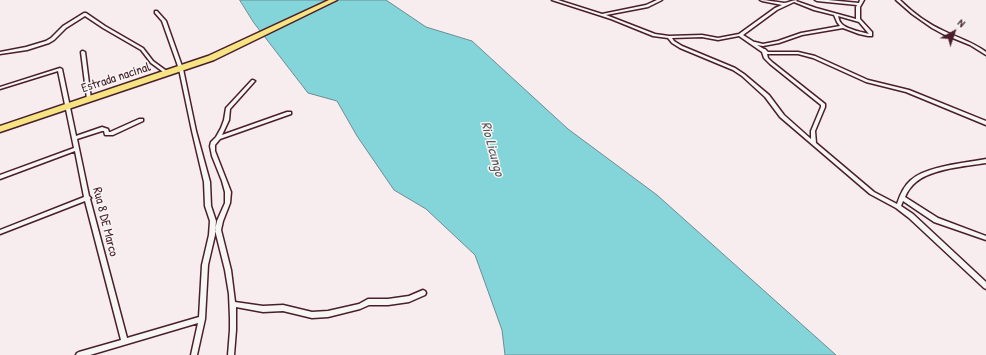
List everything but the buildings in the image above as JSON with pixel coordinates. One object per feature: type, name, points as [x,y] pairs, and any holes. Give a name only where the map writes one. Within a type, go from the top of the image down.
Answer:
[{"type":"highway","name":"Estrada nacinal","points":[[0,129],[181,69],[238,46],[334,0]]},
{"type":"street","points":[[554,0],[601,15],[654,35],[669,37],[696,36],[718,40],[740,35],[776,9],[794,0],[815,9],[836,14],[859,21],[871,32],[871,35],[863,35],[843,27],[837,20],[836,14]]},
{"type":"street","points":[[601,15],[647,6],[660,0]]},
{"type":"street","points":[[762,0],[787,4]]},
{"type":"street","points":[[817,0],[861,2],[859,21]]},
{"type":"street","points":[[898,0],[918,17],[937,30],[970,43],[986,54]]},
{"type":"street","points":[[156,12],[164,21],[181,69],[194,131],[207,182],[208,206],[212,221],[212,235],[205,265],[202,319],[194,355]]},
{"type":"street","points":[[0,53],[16,51],[52,40],[60,31],[74,23],[85,14],[142,49],[152,62],[167,73]]},
{"type":"street","points":[[752,42],[763,45],[779,42],[801,34],[843,27]]},
{"type":"street","points":[[740,35],[764,50],[772,53],[798,54],[814,57],[867,81],[907,91],[986,122]]},
{"type":"street","points":[[669,37],[673,42],[681,47],[734,69],[743,75],[767,96],[782,116],[814,144],[872,193],[898,206],[917,221],[986,286]]},
{"type":"street","points":[[764,50],[766,58],[771,63],[823,104],[812,131],[814,144]]},
{"type":"street","points":[[84,52],[89,99]]},
{"type":"street","name":"Rua 8 DE Marco","points":[[0,88],[60,68],[76,149],[125,342]]},
{"type":"street","points":[[232,355],[234,304],[230,279],[218,230],[218,223],[227,209],[228,193],[221,170],[212,152],[213,143],[218,138],[226,121],[228,109],[253,81]]},
{"type":"street","points":[[218,138],[289,113]]},
{"type":"street","points":[[75,138],[102,129],[106,130],[108,134],[111,134],[142,120]]},
{"type":"street","points":[[0,177],[76,149]]},
{"type":"street","points":[[898,206],[906,189],[914,179],[926,173],[986,161]]},
{"type":"street","points":[[0,232],[88,198]]},
{"type":"street","points":[[902,198],[936,220],[986,238]]},
{"type":"street","points":[[234,304],[263,309],[283,308],[312,315],[328,314],[360,306],[368,302],[388,302],[409,299],[423,293]]},
{"type":"street","points":[[79,355],[202,319]]},
{"type":"water","name":"Rio Licungo","points":[[240,0],[386,0],[426,27],[472,41],[568,129],[657,195],[836,355],[505,355],[502,330],[475,255],[426,209],[394,190],[357,136],[337,101],[308,93],[254,23]]}]
